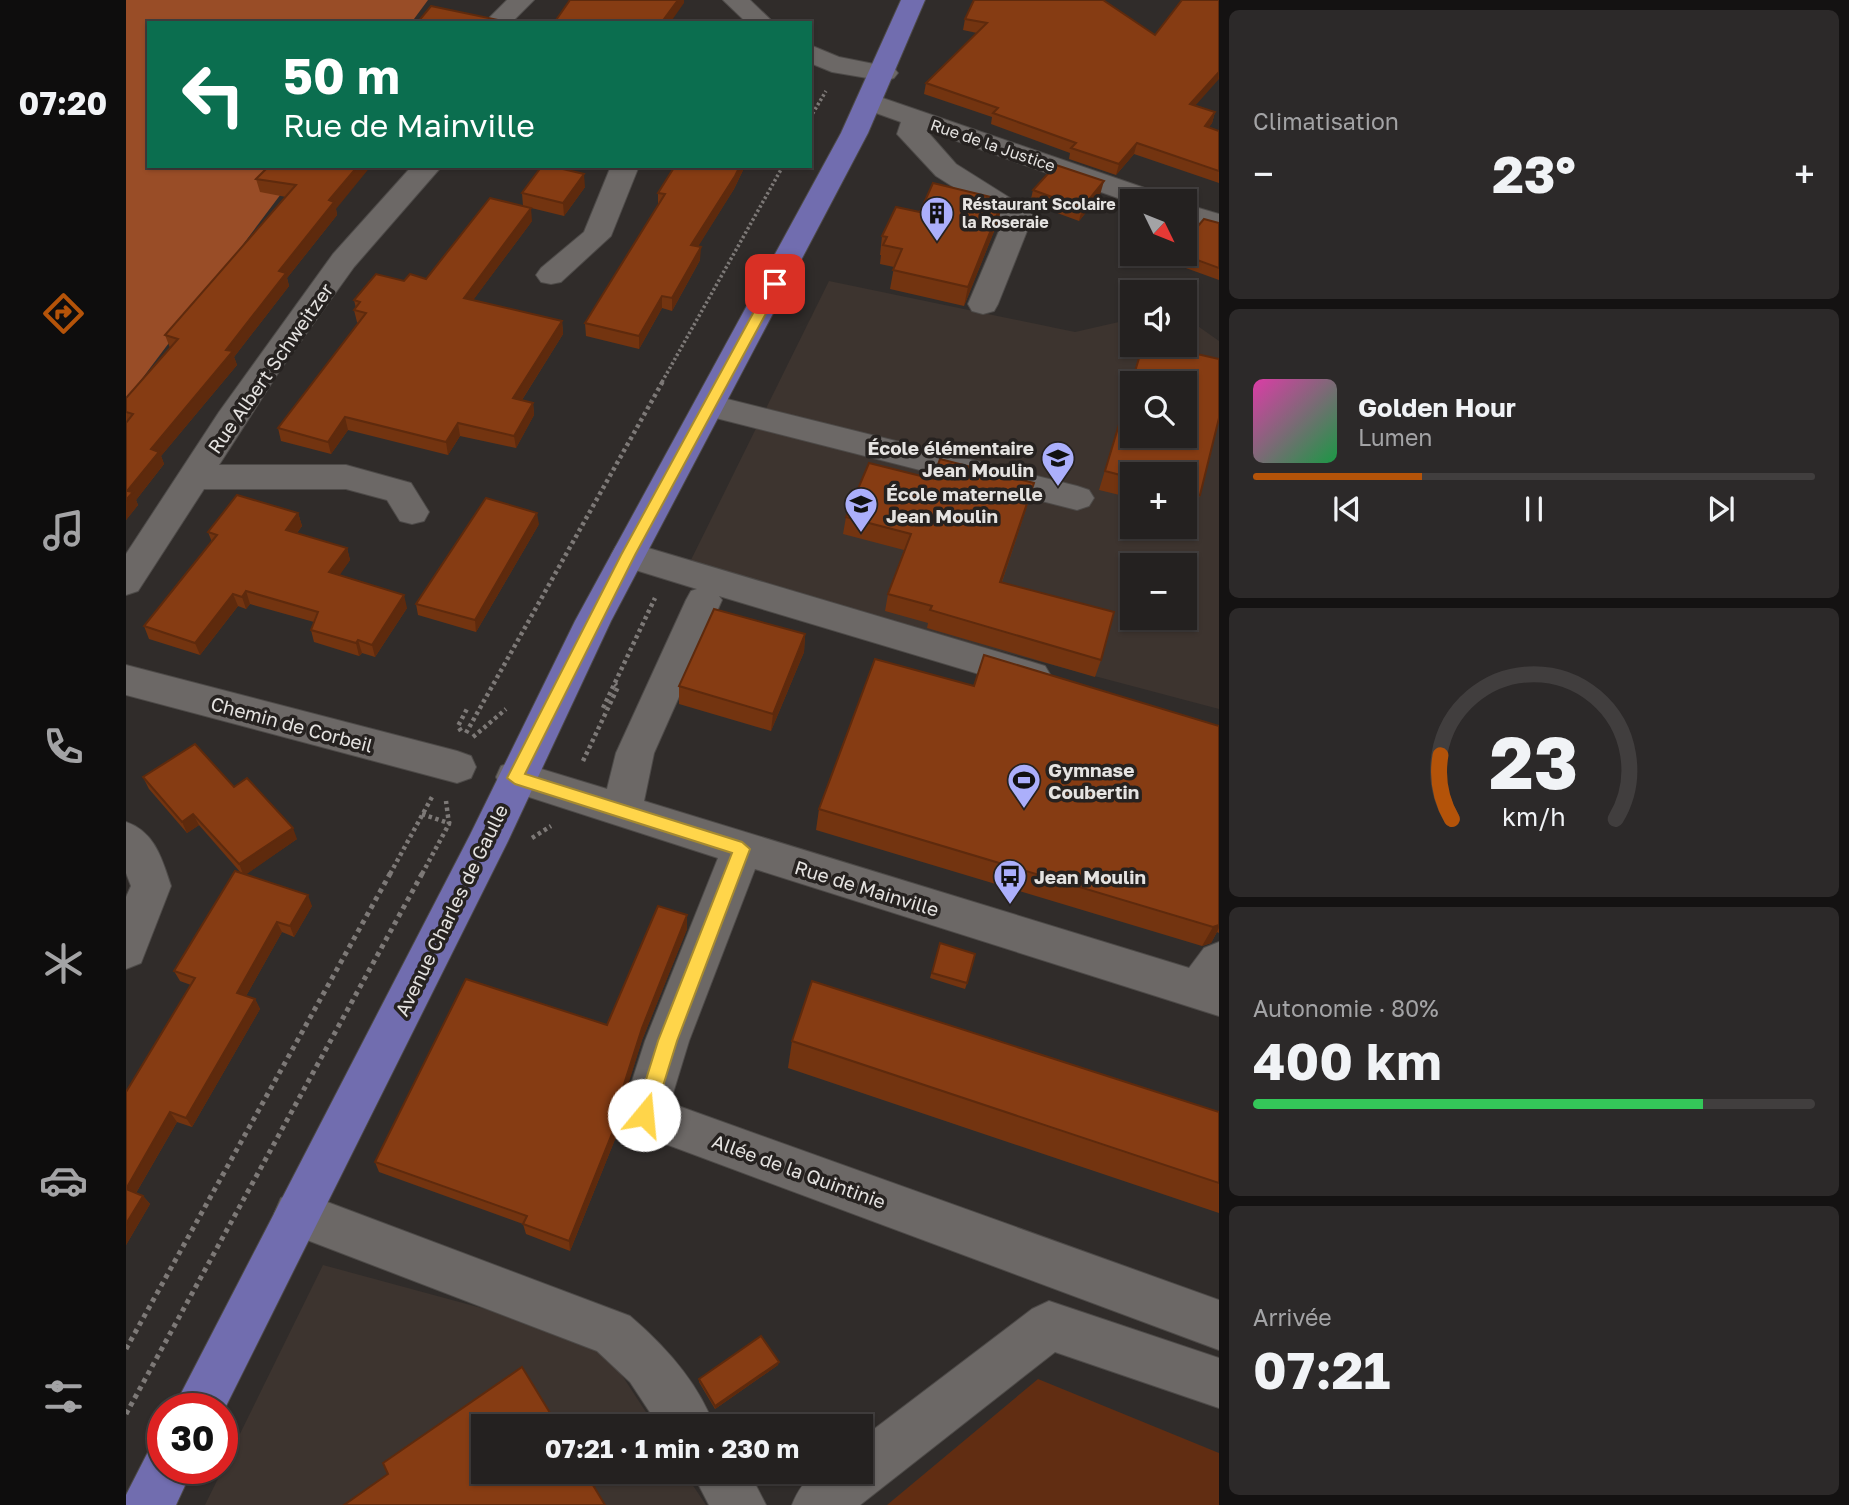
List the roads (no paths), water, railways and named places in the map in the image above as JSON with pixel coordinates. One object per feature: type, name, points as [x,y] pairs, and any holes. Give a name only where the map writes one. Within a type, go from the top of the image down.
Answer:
[{"type":"main road","name":"Avenue Charles de Gaulle","points":[[206,1393],[488,841],[515,778],[628,555],[711,406],[871,102],[913,0]]},
{"type":"main road","points":[[148,1505],[159,1484]]},
{"type":"street","points":[[498,21],[522,0]]},
{"type":"street","points":[[734,0],[760,21]]},
{"type":"street","points":[[812,54],[832,64],[884,73]]},
{"type":"street","name":"Rue de la Justice","points":[[871,102],[1120,189]]},
{"type":"street","points":[[916,118],[911,134],[946,170],[1019,216],[983,304]]},
{"type":"street","name":"Rue Albert Schweitzer","points":[[126,582],[240,405],[284,343],[401,192],[426,168]]},
{"type":"street","points":[[551,275],[597,236],[624,168]]},
{"type":"street","points":[[1197,216],[1219,224]]},
{"type":"street","points":[[711,406],[1077,498]]},
{"type":"street","points":[[196,477],[346,477],[399,491],[412,512]]},
{"type":"street","points":[[628,555],[1062,685]]},
{"type":"street","points":[[622,811],[635,753],[704,600]]},
{"type":"street","name":"Chemin de Corbeil","points":[[126,680],[457,767]]},
{"type":"street","name":"Rue de Mainville","points":[[515,778],[742,849],[1212,983]]},
{"type":"street","points":[[126,839],[141,858],[151,886],[126,950]]},
{"type":"street","name":"Allée de la Quintinie","points":[[742,849],[667,1041],[644,1115],[1219,1325]]},
{"type":"street","points":[[298,1214],[613,1333],[648,1364],[681,1414]]},
{"type":"street","points":[[818,1505],[1049,1326],[1219,1382]]},
{"type":"street","points":[[726,1484],[740,1505]]},
{"type":"place","name":"Réstaurant Scolaire la Roseraie","points":[[937,243]]},
{"type":"place","name":"École élémentaire Jean Moulin","points":[[1058,488]]},
{"type":"place","name":"École maternelle Jean Moulin","points":[[861,534]]},
{"type":"place","name":"Gymnase Coubertin","points":[[1024,810]]},
{"type":"place","name":"Jean Moulin","points":[[1010,906]]}]
